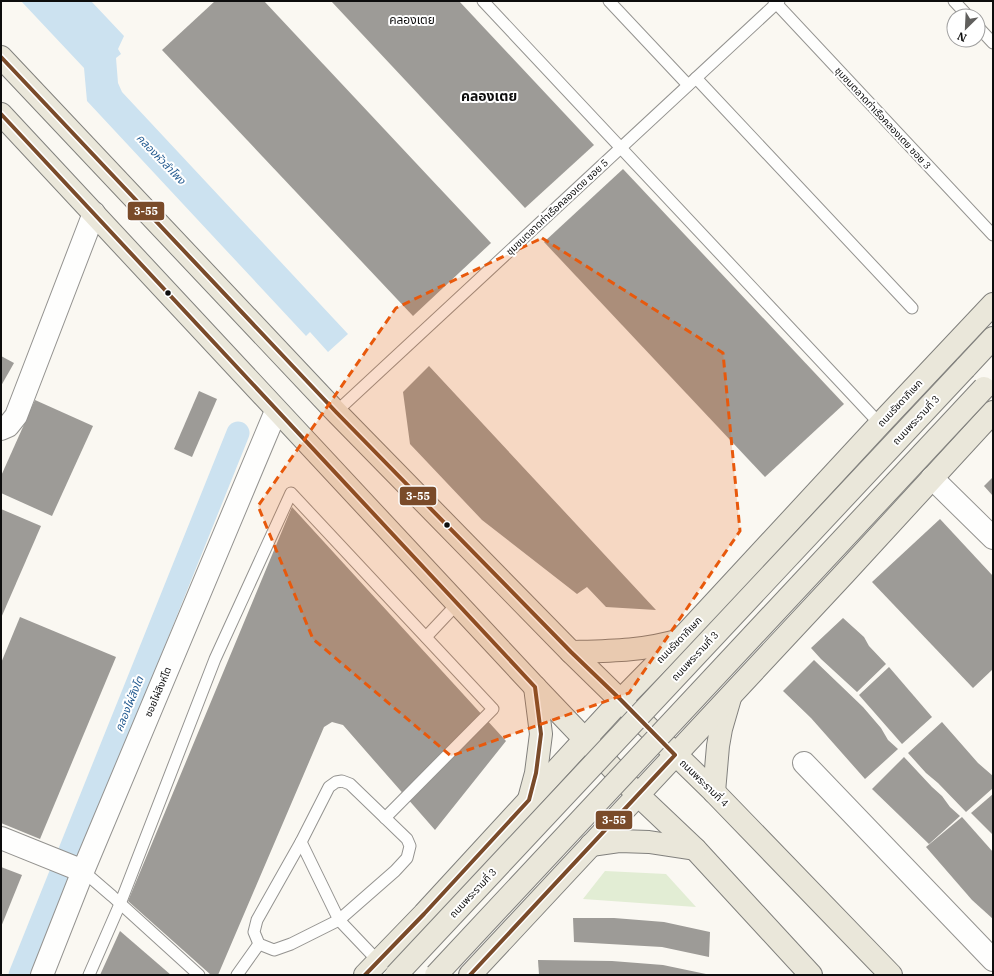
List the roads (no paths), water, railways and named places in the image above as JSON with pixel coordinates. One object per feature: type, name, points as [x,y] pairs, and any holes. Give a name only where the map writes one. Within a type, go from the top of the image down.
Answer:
[{"type":"main road","name":"ถนนพระรามที่ 4","points":[[1,57],[336,412],[571,652],[714,792],[890,975]]},
{"type":"main road","points":[[1,114],[276,411],[535,687],[638,795],[695,849],[811,975]]},
{"type":"main road","name":"ถนนรัชดาภิเษก","points":[[371,968],[424,914],[621,700],[680,640],[993,304]]},
{"type":"main road","name":"ถนนพระรามที่ 3","points":[[396,975],[993,338]]},
{"type":"main road","points":[[436,975],[993,379]]},
{"type":"main road","points":[[470,975],[993,412]]},
{"type":"main road","points":[[571,652],[636,650],[680,640]]},
{"type":"main road","points":[[529,800],[536,773],[541,734],[535,687]]},
{"type":"main road","points":[[714,792],[719,740],[731,695]]},
{"type":"main road","points":[[591,845],[619,841],[649,842],[695,849]]},
{"type":"street","points":[[1,429],[8,426],[16,416],[94,213]]},
{"type":"street","name":"ซอยไผ่สิงห์โต","points":[[42,975],[77,869],[276,411]]},
{"type":"street","points":[[932,478],[993,538]]},
{"type":"street","points":[[804,762],[993,960]]},
{"type":"street","points":[[1,838],[77,869]]},
{"type":"lane","points":[[609,1],[692,82],[912,308]]},
{"type":"lane","name":"ชุมชนตลาดท่าเรือคลองเตย ซอย 5","points":[[336,412],[692,82],[776,2]]},
{"type":"lane","name":"ชุมชนตลาดท่าเรือคลองเตย ซอย 3","points":[[776,2],[993,235]]},
{"type":"lane","points":[[491,4],[621,148],[880,424]]},
{"type":"lane","points":[[986,36],[993,43]]},
{"type":"lane","points":[[89,975],[120,904],[215,659],[290,493],[493,709],[385,818]]},
{"type":"lane","points":[[426,637],[457,604]]},
{"type":"lane","points":[[342,781],[350,784],[407,839],[410,846],[407,858],[396,871],[339,920],[291,944],[274,950],[259,944],[254,932],[257,920],[301,842],[329,786],[336,782],[342,781]]},
{"type":"lane","points":[[301,842],[339,920],[371,968]]},
{"type":"lane","points":[[77,869],[120,904],[199,975]]},
{"type":"lane","points":[[237,975],[259,944]]},
{"type":"water","name":"คลองหัวลำโพง","points":[[21,1],[91,1],[124,36],[118,49],[121,54],[116,58],[118,83],[122,92],[348,334],[328,352],[310,332],[306,336],[87,101],[84,68]]},
{"type":"waterway","name":"คลองไผ่สิงโต","points":[[20,975],[238,433]]},
{"type":"district","name":"คลองเตย","points":[[412,19]]},
{"type":"district","name":"คลองเตย","points":[[489,96]]}]
